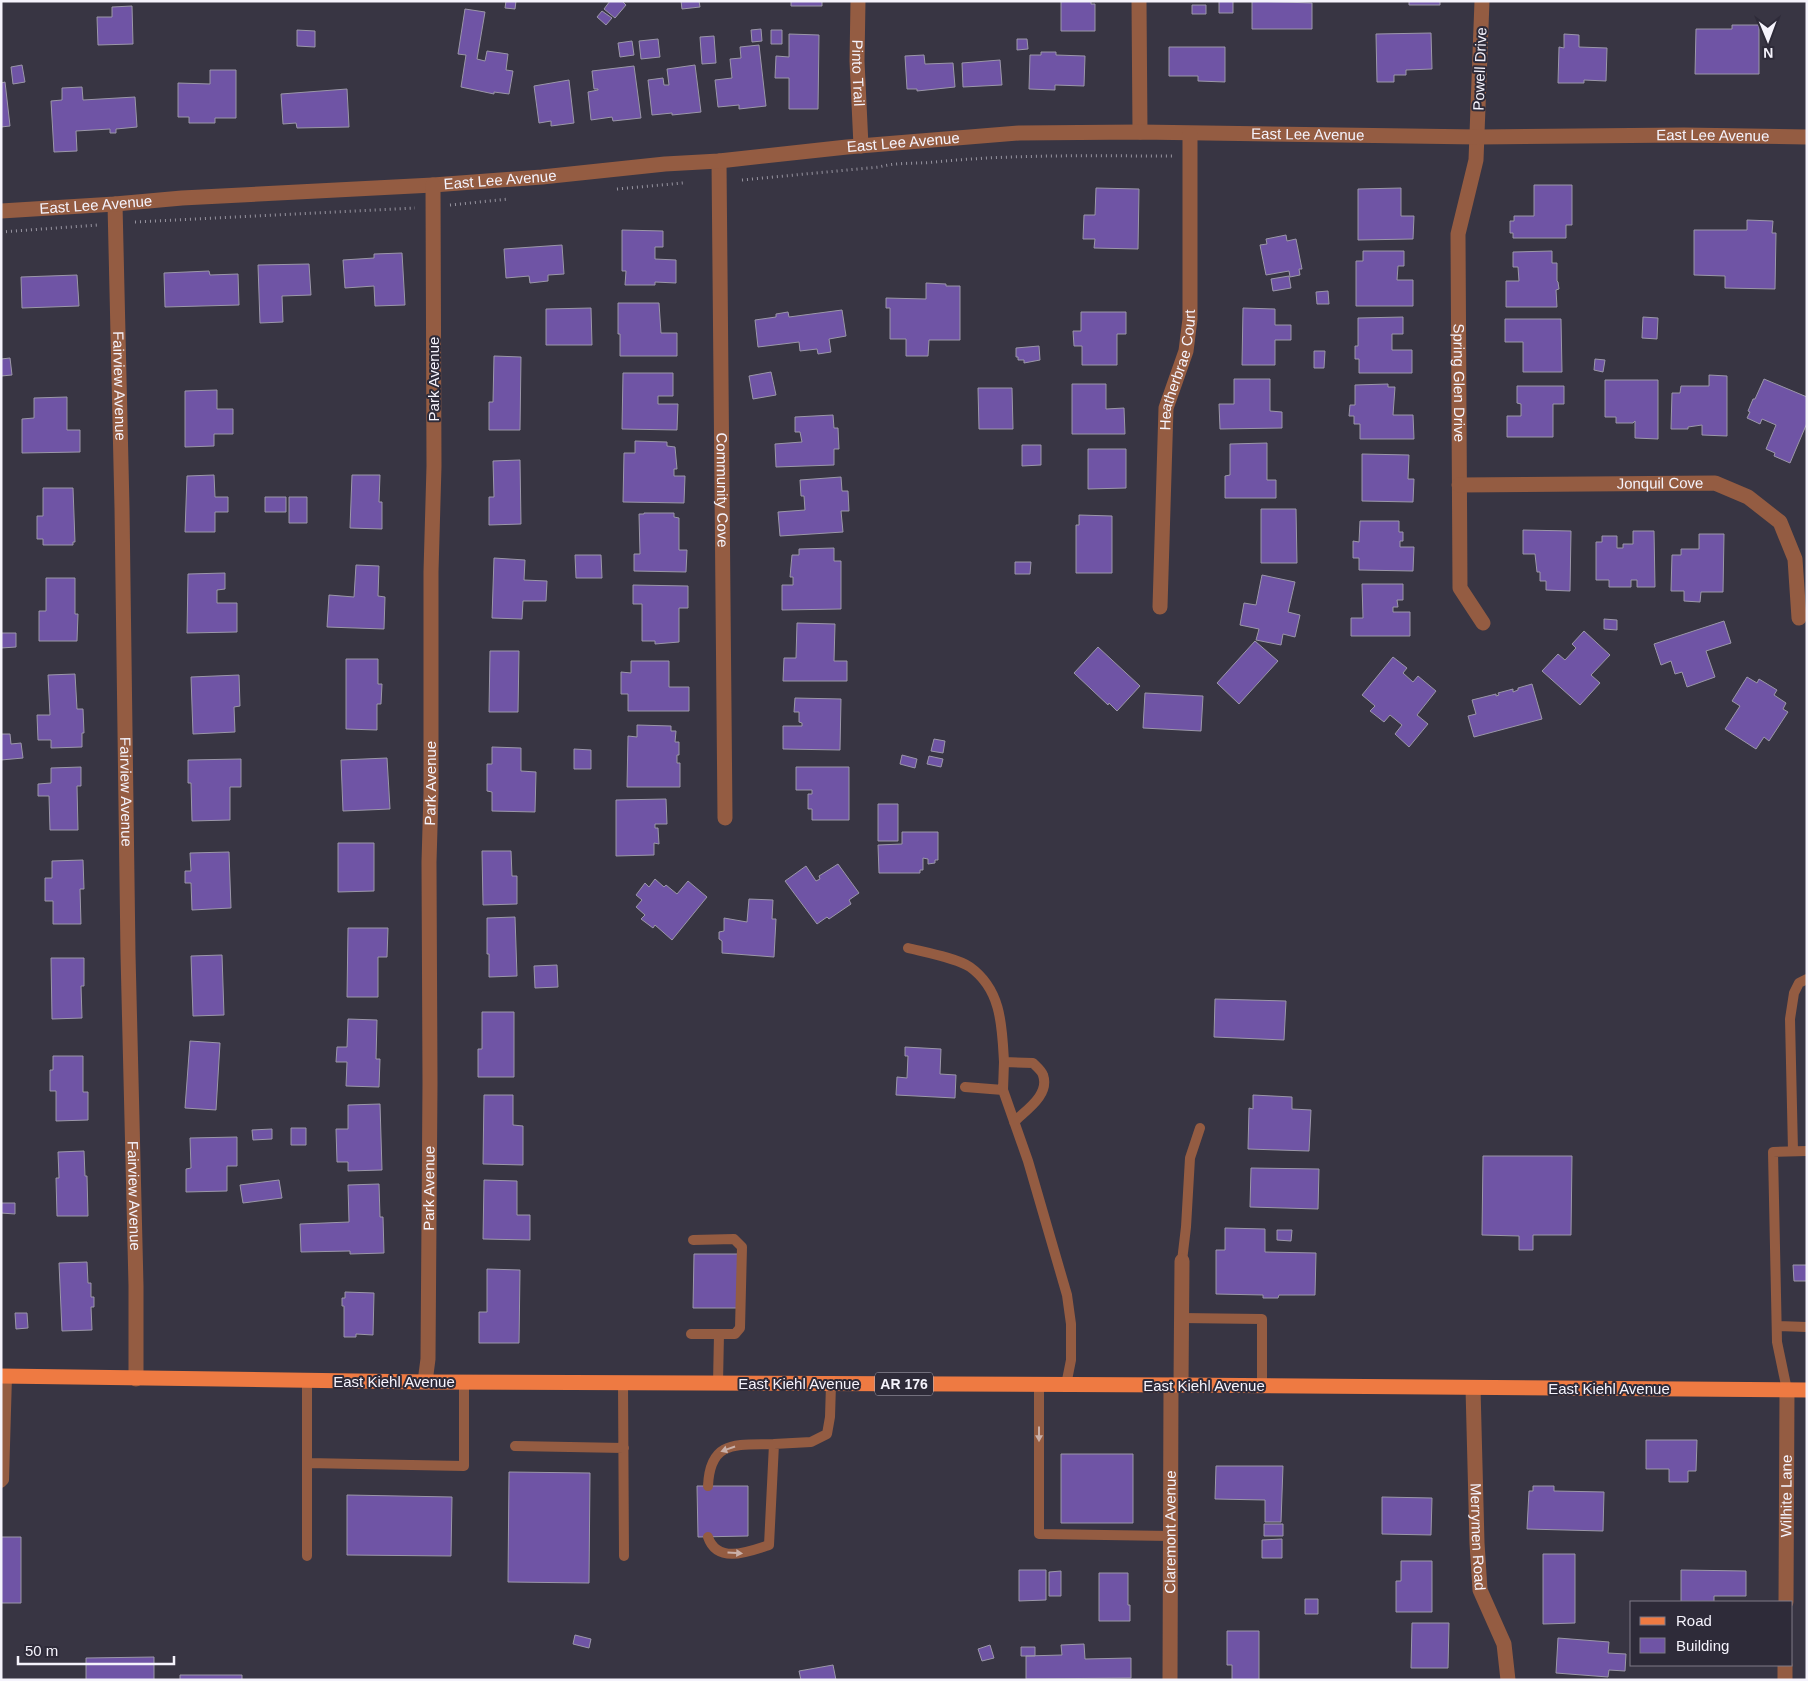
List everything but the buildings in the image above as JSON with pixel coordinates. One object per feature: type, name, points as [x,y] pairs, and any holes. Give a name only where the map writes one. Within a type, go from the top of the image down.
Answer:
[{"type":"main road","name":"East Kiehl Avenue","points":[[4,1376],[424,1382],[1807,1390]]},
{"type":"street","name":"Pinto Trail","points":[[858,1],[857,61],[861,146]]},
{"type":"street","points":[[1139,1],[1140,132]]},
{"type":"street","name":"Powell Drive","points":[[1478,137],[1482,1]]},
{"type":"street","name":"East Lee Avenue","points":[[1,211],[19,208],[115,204],[182,198],[433,185],[542,177],[665,164],[719,161],[861,146],[1018,133],[1140,132],[1478,137],[1684,135],[1807,137]]},
{"type":"street","name":"Heatherbrae Court","points":[[1160,607],[1166,408],[1186,351],[1190,319],[1190,134]]},
{"type":"street","name":"Spring Glen Drive","points":[[1478,137],[1476,160],[1458,234],[1460,588],[1483,623]]},
{"type":"street","name":"Community Cove","points":[[719,161],[725,818]]},
{"type":"street","name":"Park Avenue","points":[[424,1382],[428,1359],[429,862],[431,793],[431,572],[434,466],[433,185]]},
{"type":"street","name":"Fairview Avenue","points":[[115,204],[122,508],[128,954],[136,1286],[136,1379]]},
{"type":"street","name":"Jonquil Cove","points":[[1459,485],[1715,483],[1748,497],[1780,522],[1795,559],[1798,618]]},
{"type":"street","name":"Claremont Avenue","points":[[1170,1680],[1170,1536],[1182,1262]]},
{"type":"street","name":"Merrymen Road","points":[[1472,1388],[1480,1590],[1504,1644],[1508,1680]]},
{"type":"street","name":"Wilhite Lane","points":[[1786,1601],[1787,1390]]},
{"type":"street","points":[[1785,1666],[1785,1680]]},
{"type":"lane","points":[[908,948],[945,957],[970,967],[984,981],[996,998],[1002,1021],[1003,1090],[1028,1161],[1067,1295],[1071,1324],[1071,1360],[1066,1385]]},
{"type":"lane","points":[[1793,1151],[1790,1019],[1794,993],[1799,983],[1807,979]]},
{"type":"lane","points":[[1004,1062],[1033,1063],[1043,1074],[1044,1084],[1042,1093],[1014,1122]]},
{"type":"lane","points":[[965,1088],[1003,1090]]},
{"type":"lane","points":[[1182,1262],[1190,1158],[1200,1128]]},
{"type":"lane","points":[[1787,1390],[1777,1342],[1773,1152],[1807,1151]]},
{"type":"lane","points":[[691,1334],[735,1334],[740,1328],[742,1247],[734,1239],[693,1240]]},
{"type":"lane","points":[[1181,1318],[1262,1319],[1262,1386]]},
{"type":"lane","points":[[1777,1326],[1807,1327]]},
{"type":"lane","points":[[718,1383],[719,1334]]},
{"type":"lane","points":[[1,1483],[4,1480],[4,1376]]},
{"type":"lane","points":[[307,1381],[308,1556]]},
{"type":"lane","points":[[307,1463],[464,1466],[464,1382]]},
{"type":"lane","points":[[623,1383],[624,1556]]},
{"type":"lane","points":[[708,1486],[709,1472],[715,1456],[724,1448],[742,1445],[811,1442],[827,1434],[830,1417],[831,1384]]},
{"type":"lane","points":[[1039,1385],[1039,1534],[1170,1536]]},
{"type":"lane","points":[[708,1537],[711,1546],[716,1550],[728,1553],[743,1554],[768,1545],[774,1444]]},
{"type":"lane","points":[[516,1446],[624,1448]]},
{"type":"path","points":[[742,180],[878,167],[894,163],[914,164],[1024,156],[1172,156]]},
{"type":"path","points":[[135,222],[416,208]]},
{"type":"path","points":[[1,232],[101,225]]}]
